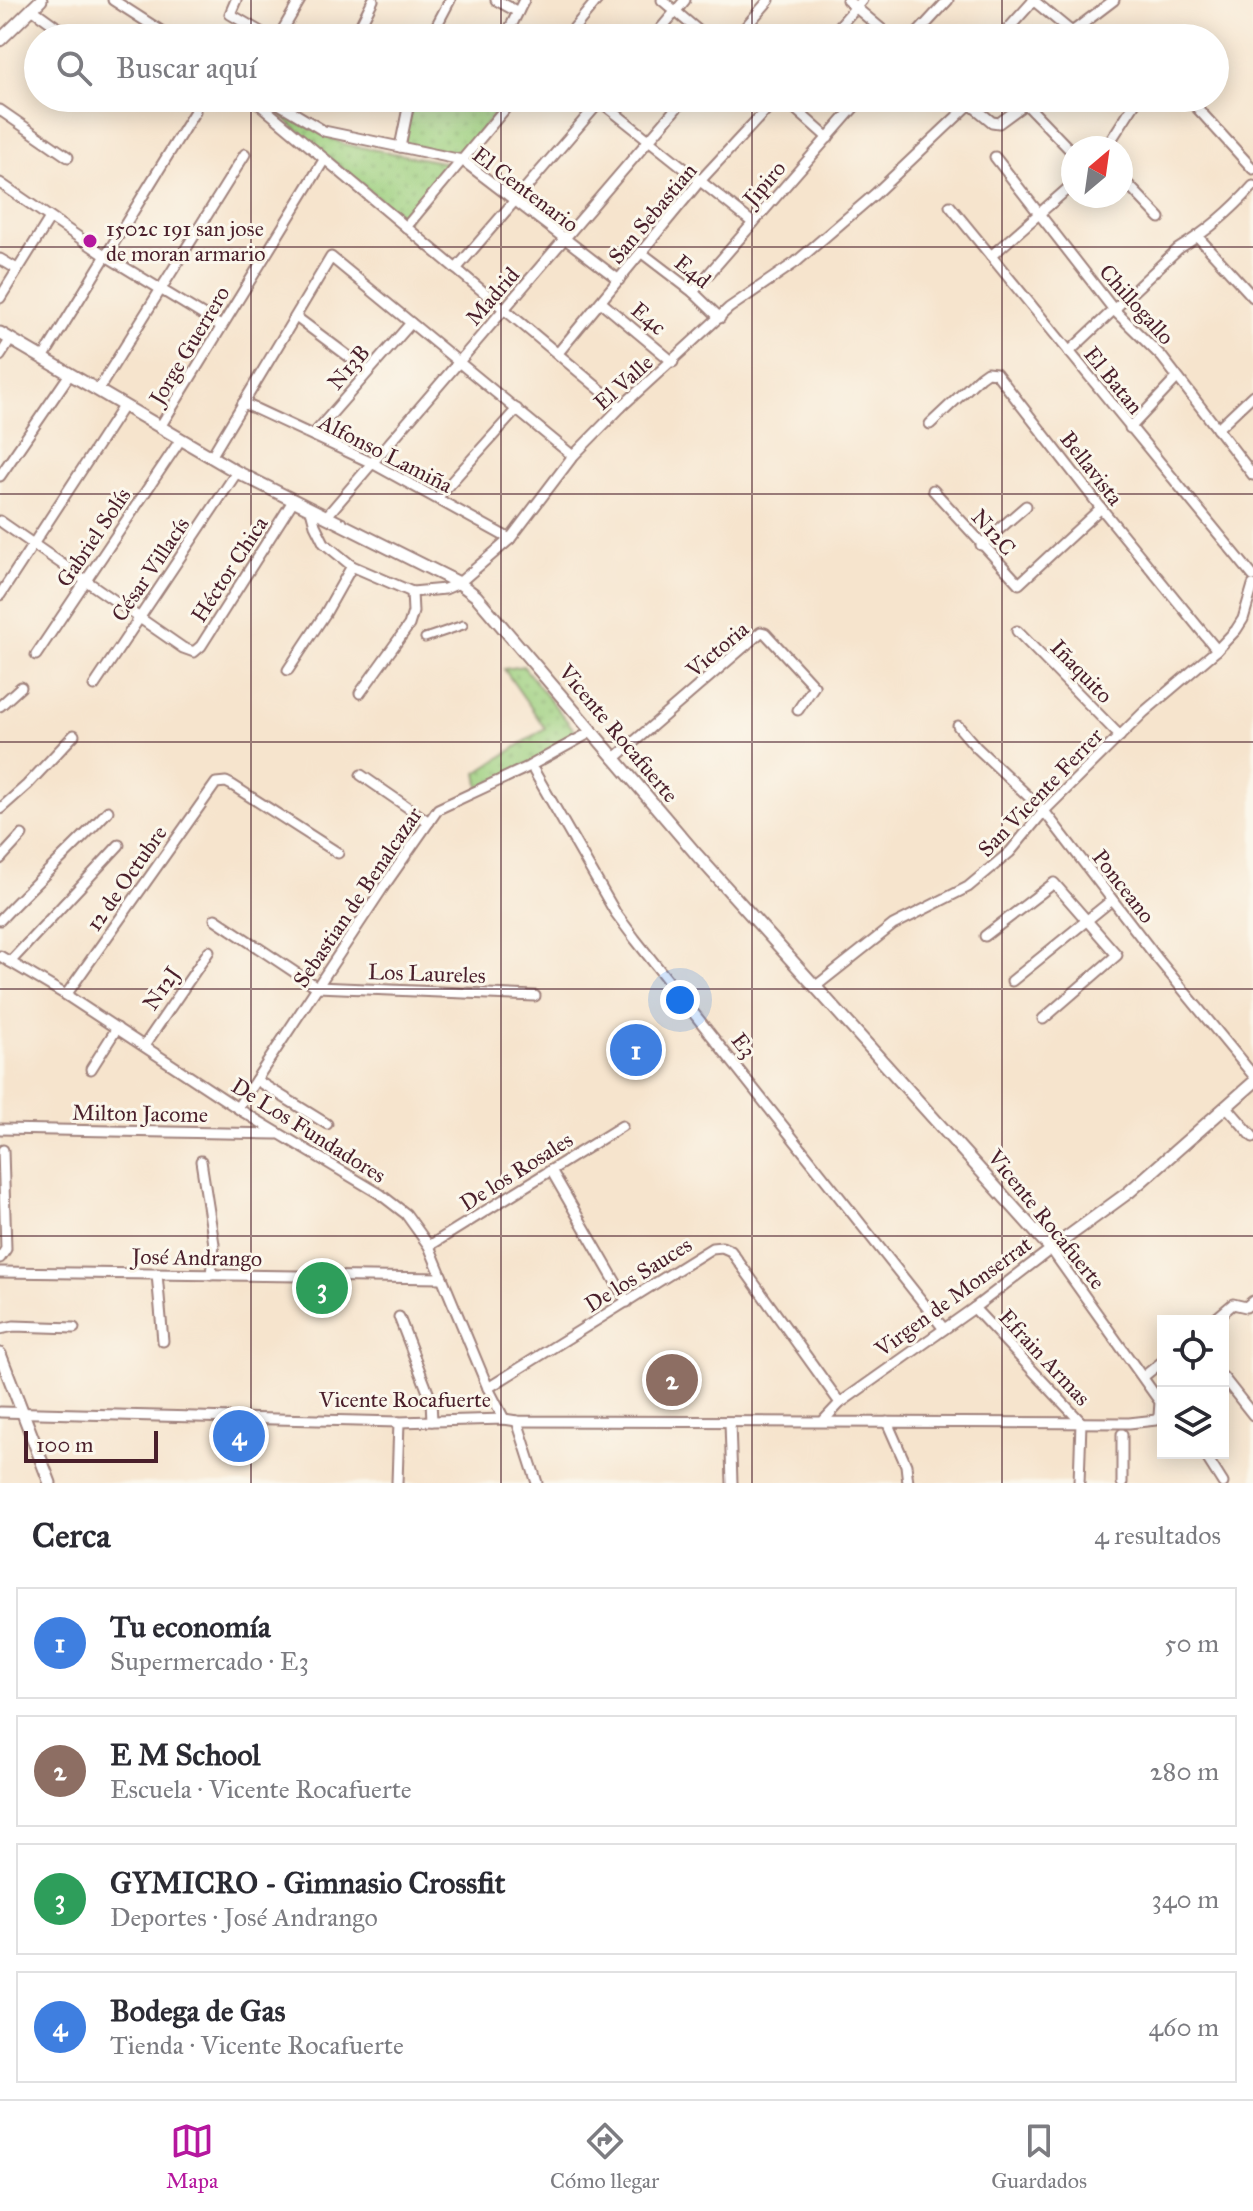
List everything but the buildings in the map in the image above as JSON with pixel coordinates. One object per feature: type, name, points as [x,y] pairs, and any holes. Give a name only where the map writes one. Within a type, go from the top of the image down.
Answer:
[{"type":"street","points":[[113,0],[150,24]]},
{"type":"street","points":[[236,0],[230,14],[247,24]]},
{"type":"street","points":[[286,24],[300,0]]},
{"type":"street","points":[[360,24],[373,0]]},
{"type":"street","points":[[437,24],[450,0]]},
{"type":"street","points":[[496,0],[518,12]]},
{"type":"street","points":[[512,24],[524,0]]},
{"type":"street","points":[[577,24],[597,0]]},
{"type":"street","points":[[662,0],[690,24]]},
{"type":"street","points":[[665,24],[685,0]]},
{"type":"street","points":[[748,24],[769,0]]},
{"type":"street","points":[[847,0],[859,4],[878,24]]},
{"type":"street","points":[[926,24],[948,0]]},
{"type":"street","points":[[1013,24],[1034,0],[1063,24]]},
{"type":"street","points":[[1088,24],[1114,0]]},
{"type":"street","points":[[0,40],[36,4],[57,24]]},
{"type":"street","points":[[841,24],[859,4]]},
{"type":"street","points":[[0,110],[68,157]]},
{"type":"street","points":[[43,358],[194,112]]},
{"type":"street","points":[[268,112],[621,407]]},
{"type":"street","name":"El Centenario","points":[[292,112],[324,131],[462,160],[619,280]]},
{"type":"street","points":[[400,147],[407,112]]},
{"type":"street","points":[[406,227],[502,112]]},
{"type":"street","points":[[456,269],[588,112]]},
{"type":"street","points":[[615,112],[753,223]]},
{"type":"street","name":"Madrid","points":[[326,517],[673,112]]},
{"type":"street","name":"San Sebastian","points":[[558,353],[699,182],[766,112]]},
{"type":"street","points":[[797,112],[828,138]]},
{"type":"street","name":"Jipiro","points":[[693,292],[850,112]]},
{"type":"street","name":"El Valle","points":[[412,592],[445,589],[459,583],[510,539],[573,456],[621,407],[729,308],[796,262],[875,194],[955,112]]},
{"type":"street","points":[[980,112],[992,122],[1004,121],[1015,112]]},
{"type":"street","points":[[1038,112],[1061,139]]},
{"type":"street","points":[[1114,136],[1129,112]]},
{"type":"street","points":[[1201,112],[1253,169]]},
{"type":"street","points":[[98,390],[245,154]]},
{"type":"street","name":"Chillogallo","points":[[995,157],[1114,310],[1162,357],[1253,475]]},
{"type":"street","name":"Jorge Guerrero","points":[[160,427],[324,160]]},
{"type":"street","points":[[0,183],[106,256],[221,326]]},
{"type":"street","points":[[1069,352],[1178,249],[1232,209],[1253,186]]},
{"type":"street","points":[[1133,190],[1160,218]]},
{"type":"street","points":[[991,256],[1061,195]]},
{"type":"street","name":"El Batan","points":[[950,206],[1253,576]]},
{"type":"street","points":[[0,298],[50,218]]},
{"type":"street","points":[[1198,237],[1253,297]]},
{"type":"street","name":"E4d","points":[[642,253],[693,292],[720,318]]},
{"type":"street","points":[[211,457],[331,257],[573,456]]},
{"type":"street","points":[[0,259],[17,269]]},
{"type":"street","name":"E4c","points":[[601,302],[673,362]]},
{"type":"street","points":[[296,317],[368,371]]},
{"type":"street","name":"N13B","points":[[313,435],[411,323]]},
{"type":"street","name":"Vicente Rocafuerte","points":[[0,333],[237,472],[459,583],[493,614],[614,759],[1051,1249],[1157,1398]]},
{"type":"street","points":[[0,356],[11,339]]},
{"type":"street","name":"Bellavista","points":[[930,424],[980,377],[993,372],[1217,650]]},
{"type":"street","points":[[0,476],[70,374]]},
{"type":"street","points":[[1130,428],[1177,378]]},
{"type":"street","points":[[1217,429],[1253,395]]},
{"type":"street","name":"Alfonso Lamiña","points":[[243,403],[372,463],[510,539]]},
{"type":"street","points":[[0,595],[124,405]]},
{"type":"street","points":[[437,498],[517,409]]},
{"type":"street","name":"Gabriel Solís","points":[[36,655],[181,439]]},
{"type":"street","name":"César Villacís","points":[[94,686],[237,472]]},
{"type":"street","name":"N12C","points":[[933,490],[981,545],[1017,583],[1022,584],[1101,508]]},
{"type":"street","name":"Héctor Chica","points":[[139,617],[192,652],[201,646],[293,501]]},
{"type":"street","points":[[981,545],[1026,506]]},
{"type":"street","points":[[311,510],[324,543],[352,566],[412,592],[413,612],[409,625],[360,693]]},
{"type":"street","points":[[0,521],[139,617]]},
{"type":"street","points":[[288,670],[352,566]]},
{"type":"street","name":"San Vicente Ferrer","points":[[816,986],[893,925],[968,887],[1010,852],[1044,811],[1144,712],[1217,650],[1243,619],[1253,585]]},
{"type":"street","points":[[425,638],[463,625]]},
{"type":"street","name":"Iñaquito","points":[[1017,631],[1120,736]]},
{"type":"street","name":"Victoria","points":[[614,759],[761,632],[814,686],[798,710]]},
{"type":"street","points":[[0,706],[21,687]]},
{"type":"street","name":"Ponceano","points":[[958,726],[1044,811],[1253,1075]]},
{"type":"street","name":"Sebastian de Benalcazar","points":[[237,1133],[241,1110],[256,1080],[438,809],[528,767],[591,732]]},
{"type":"street","points":[[0,809],[74,735]]},
{"type":"street","name":"E3","points":[[534,771],[607,899],[635,939],[944,1329]]},
{"type":"street","points":[[361,775],[429,822]]},
{"type":"street","name":"12 de Octubre","points":[[66,995],[216,783],[232,785],[338,853]]},
{"type":"street","points":[[0,920],[108,811]]},
{"type":"street","points":[[0,859],[22,835]]},
{"type":"street","points":[[10,962],[119,845]]},
{"type":"street","points":[[985,936],[1054,883],[1117,955],[1043,1019]]},
{"type":"street","points":[[1012,981],[1112,900]]},
{"type":"street","points":[[215,919],[317,987]]},
{"type":"street","name":"N12J","points":[[144,1046],[209,951]]},
{"type":"street","name":"De Los Fundadores","points":[[0,956],[398,1207],[412,1220],[429,1246],[504,1419]]},
{"type":"street","name":"Los Laureles","points":[[317,987],[535,996]]},
{"type":"street","points":[[91,1069],[117,1028]]},
{"type":"street","points":[[256,1080],[327,1124]]},
{"type":"street","name":"Virgen de Monserrat","points":[[824,1420],[840,1403],[1129,1192],[1253,1083]]},
{"type":"street","points":[[1226,1106],[1253,1137]]},
{"type":"street","name":"De los Rosales","points":[[429,1246],[622,1126]]},
{"type":"street","name":"Milton Jacome","points":[[0,1129],[280,1134]]},
{"type":"street","points":[[0,1258],[6,1249],[3,1150]]},
{"type":"street","points":[[201,1161],[214,1244],[211,1275]]},
{"type":"street","points":[[551,1170],[627,1302]]},
{"type":"street","name":"De los Sauces","points":[[488,1388],[712,1248],[727,1248],[840,1403]]},
{"type":"street","name":"José Andrango","points":[[0,1272],[442,1278]]},
{"type":"street","points":[[157,1274],[163,1341]]},
{"type":"street","points":[[1220,1315],[1233,1304],[1246,1307],[1253,1301]]},
{"type":"street","name":"Efrain Armas","points":[[974,1308],[1081,1422],[1079,1483]]},
{"type":"street","points":[[399,1317],[431,1400],[432,1421]]},
{"type":"street","points":[[0,1329],[14,1326],[74,1328]]},
{"type":"street","points":[[0,1354],[50,1483]]},
{"type":"street","points":[[1143,1377],[1157,1366]]},
{"type":"street","points":[[1229,1385],[1253,1415]]},
{"type":"street","name":"Vicente Rocafuerte","points":[[0,1412],[399,1422],[504,1419],[1081,1422],[1150,1421],[1157,1417]]},
{"type":"street","points":[[517,1421],[537,1483]]},
{"type":"street","points":[[397,1483],[399,1422]]},
{"type":"street","points":[[730,1422],[732,1483]]},
{"type":"street","points":[[887,1422],[906,1465],[908,1483]]},
{"type":"street","points":[[1122,1434],[1122,1483]]},
{"type":"street","points":[[1208,1459],[1223,1483]]},
{"type":"green space","points":[[278,112],[343,144],[453,164],[406,220]]},
{"type":"green space","points":[[411,112],[496,112],[460,155],[403,144]]},
{"type":"green space","points":[[523,666],[579,736],[530,771],[480,790],[477,773],[545,728],[504,669]]},
{"type":"place","name":"1502c 191 san jose de moran armario","points":[[90,241]]},
{"type":"place","name":"Tu economía","points":[[636,1050]]},
{"type":"place","name":"GYMICRO - Gimnasio Crossfit","points":[[322,1288]]},
{"type":"place","name":"E M School","points":[[672,1380]]},
{"type":"place","name":"Bodega de Gas","points":[[239,1436]]}]
